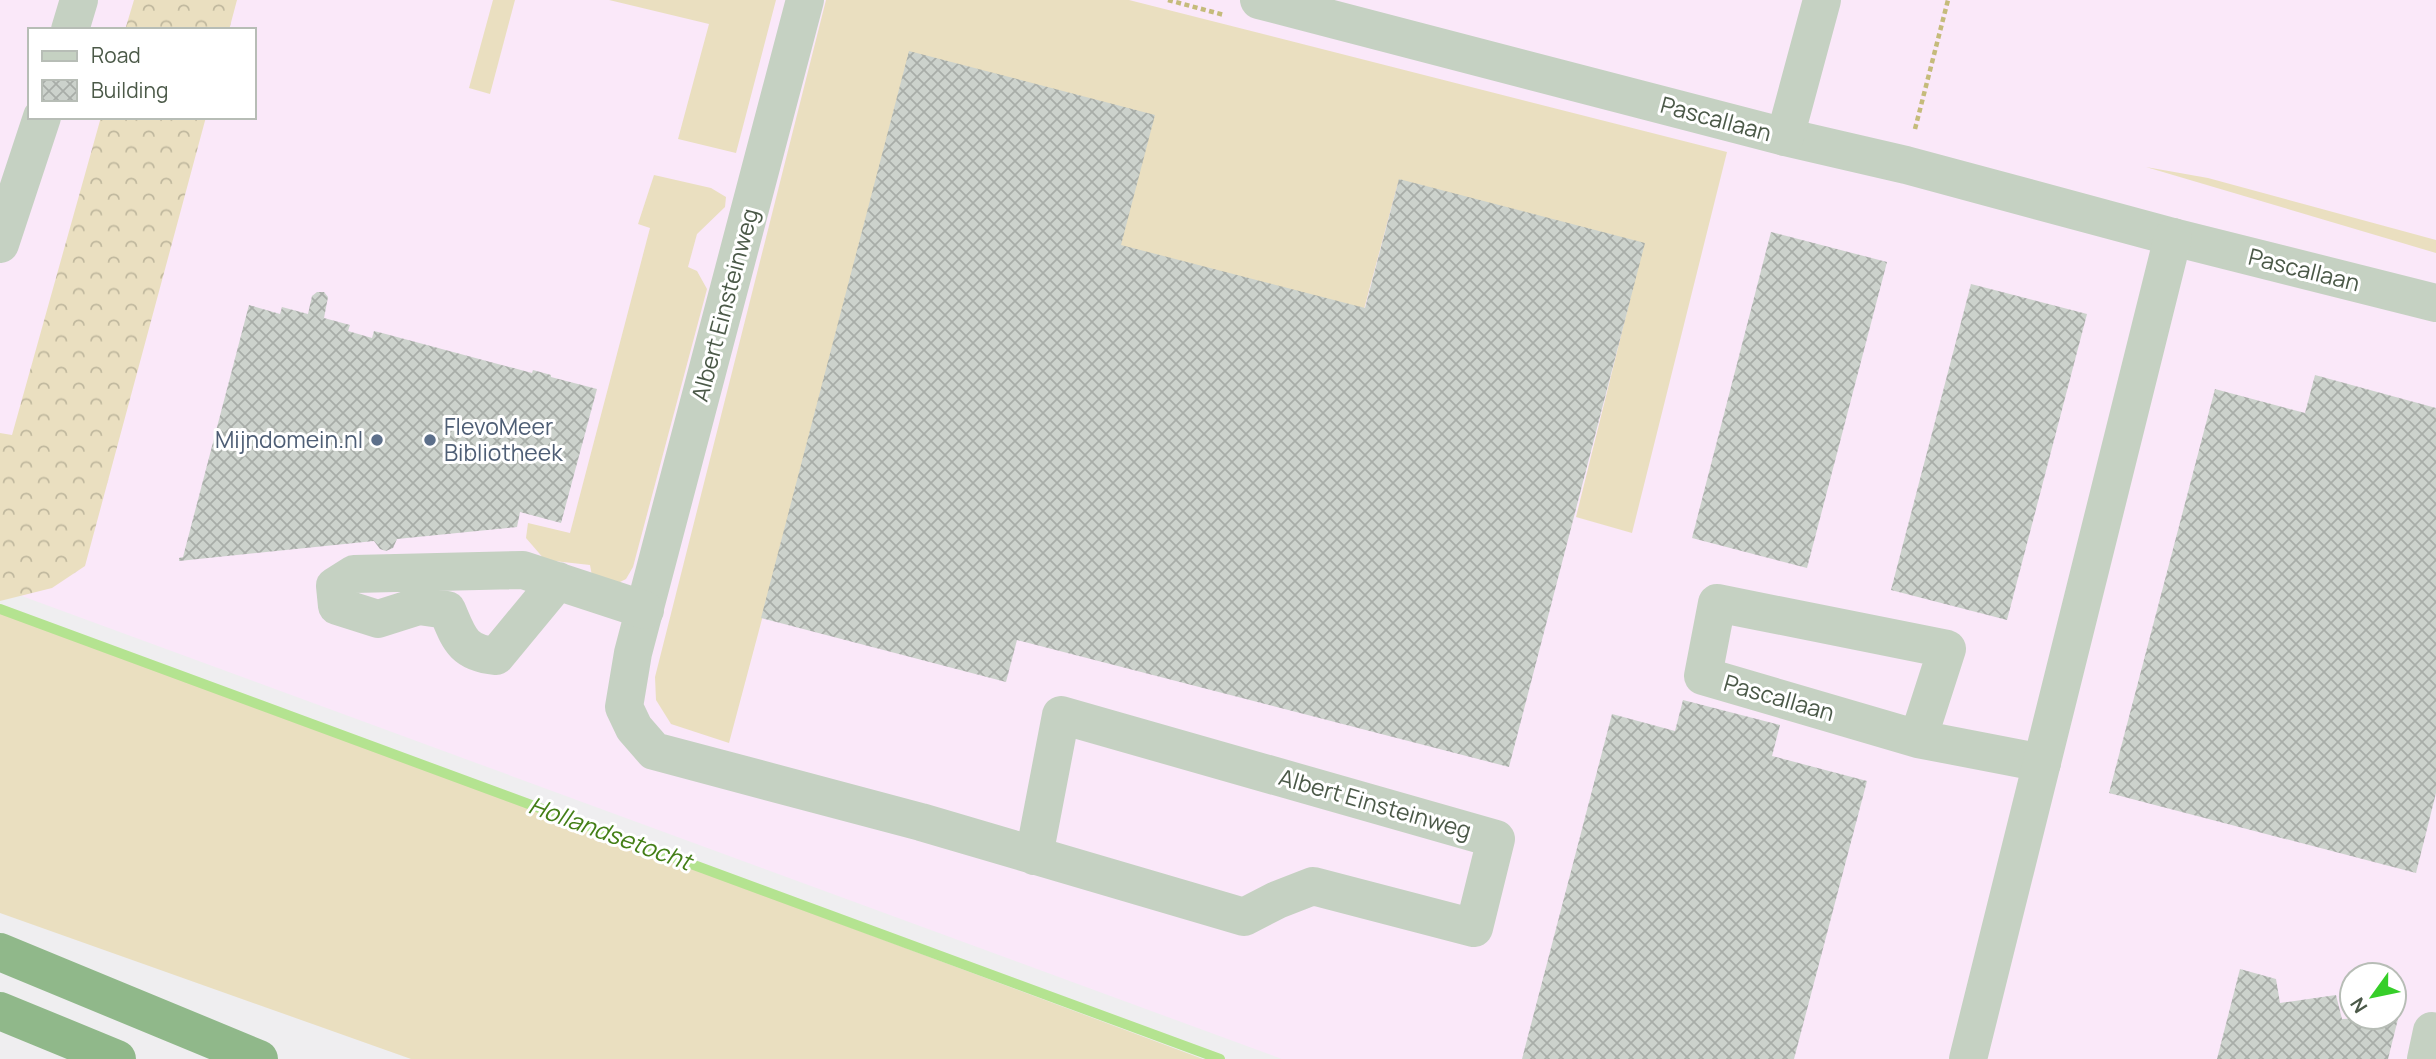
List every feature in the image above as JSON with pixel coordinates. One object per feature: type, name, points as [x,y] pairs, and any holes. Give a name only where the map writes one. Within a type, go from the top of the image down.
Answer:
[{"type":"highway","points":[[0,952],[259,1059]]},
{"type":"highway","points":[[0,1011],[117,1059]]},
{"type":"street","points":[[71,28],[79,0]]},
{"type":"street","name":"Albert Einsteinweg","points":[[805,0],[633,653],[624,707],[634,728],[654,751],[921,822],[1034,856],[1244,917],[1313,886],[1474,928],[1496,839],[1061,715],[1034,856]]},
{"type":"street","points":[[1785,137],[1822,0]]},
{"type":"street","name":"Pascallaan","points":[[1272,2],[1785,137],[1906,165],[2173,237],[2436,303]]},
{"type":"street","points":[[0,244],[41,119]]},
{"type":"street","points":[[1968,1059],[2173,237]]},
{"type":"street","points":[[558,581],[496,656],[476,654],[458,638],[447,610],[419,606],[378,619],[337,606],[335,586],[354,574],[523,570],[558,581],[645,610]]},
{"type":"street","name":"Pascallaan","points":[[1918,739],[1947,649],[1717,603],[1703,676],[1918,739],[2042,763]]},
{"type":"path","points":[[1906,165],[1948,0]]},
{"type":"shaded area","points":[[0,0],[2436,0],[2436,1059],[1282,1059],[0,588]]},
{"type":"green space","points":[[134,0],[237,0],[230,28],[126,28]]},
{"type":"green space","points":[[493,0],[515,0],[490,94],[469,88]]},
{"type":"green space","points":[[609,0],[776,0],[736,153],[678,139],[709,24]]},
{"type":"green space","points":[[826,0],[1129,0],[1727,152],[1632,533],[1576,517],[1643,247],[1398,183],[1363,313],[1119,249],[910,63],[729,743],[671,724],[656,700],[655,677]]},
{"type":"green space","points":[[100,119],[205,119],[85,566],[52,588],[0,601],[0,433],[12,435]]},
{"type":"green space","points":[[2146,167],[2208,178],[2436,240],[2436,253]]},
{"type":"green space","points":[[654,175],[711,188],[726,197],[725,207],[697,234],[688,267],[697,271],[707,289],[633,567],[626,579],[614,585],[593,581],[590,565],[545,560],[526,538],[528,523],[570,533],[650,228],[638,224]]},
{"type":"green space","points":[[0,610],[1203,1059],[411,1059],[0,913]]},
{"type":"building","points":[[909,51],[1155,115],[1121,245],[1365,308],[1399,179],[1645,243],[1509,767],[1017,640],[1006,682],[761,618]]},
{"type":"building","points":[[1771,232],[1887,262],[1807,568],[1692,538]]},
{"type":"building","points":[[1971,284],[2087,314],[2007,620],[1891,590]]},
{"type":"building","points":[[317,292],[324,292],[328,297],[324,318],[350,325],[348,331],[372,338],[374,331],[532,373],[533,370],[597,389],[561,523],[520,512],[517,527],[397,539],[393,548],[386,551],[380,549],[374,541],[179,561],[179,558],[183,557],[249,305],[280,314],[282,307],[308,314],[312,296]]},
{"type":"building","points":[[2315,375],[2436,408],[2436,793],[2416,873],[2109,793],[2215,389],[2305,413]]},
{"type":"building","points":[[1683,700],[1780,725],[1772,756],[1867,781],[1794,1059],[1522,1059],[1612,714],[1675,731]]},
{"type":"building","points":[[2240,969],[2276,979],[2280,1003],[2336,995],[2338,1031],[2395,1031],[2388,1059],[2217,1059]]},
{"type":"waterway","name":"Hollandsetocht","points":[[0,609],[1220,1059]]},
{"type":"place","name":"Mijndomein.nl","points":[[377,440]]},
{"type":"place","name":"FlevoMeer Bibliotheek","points":[[430,440]]}]
